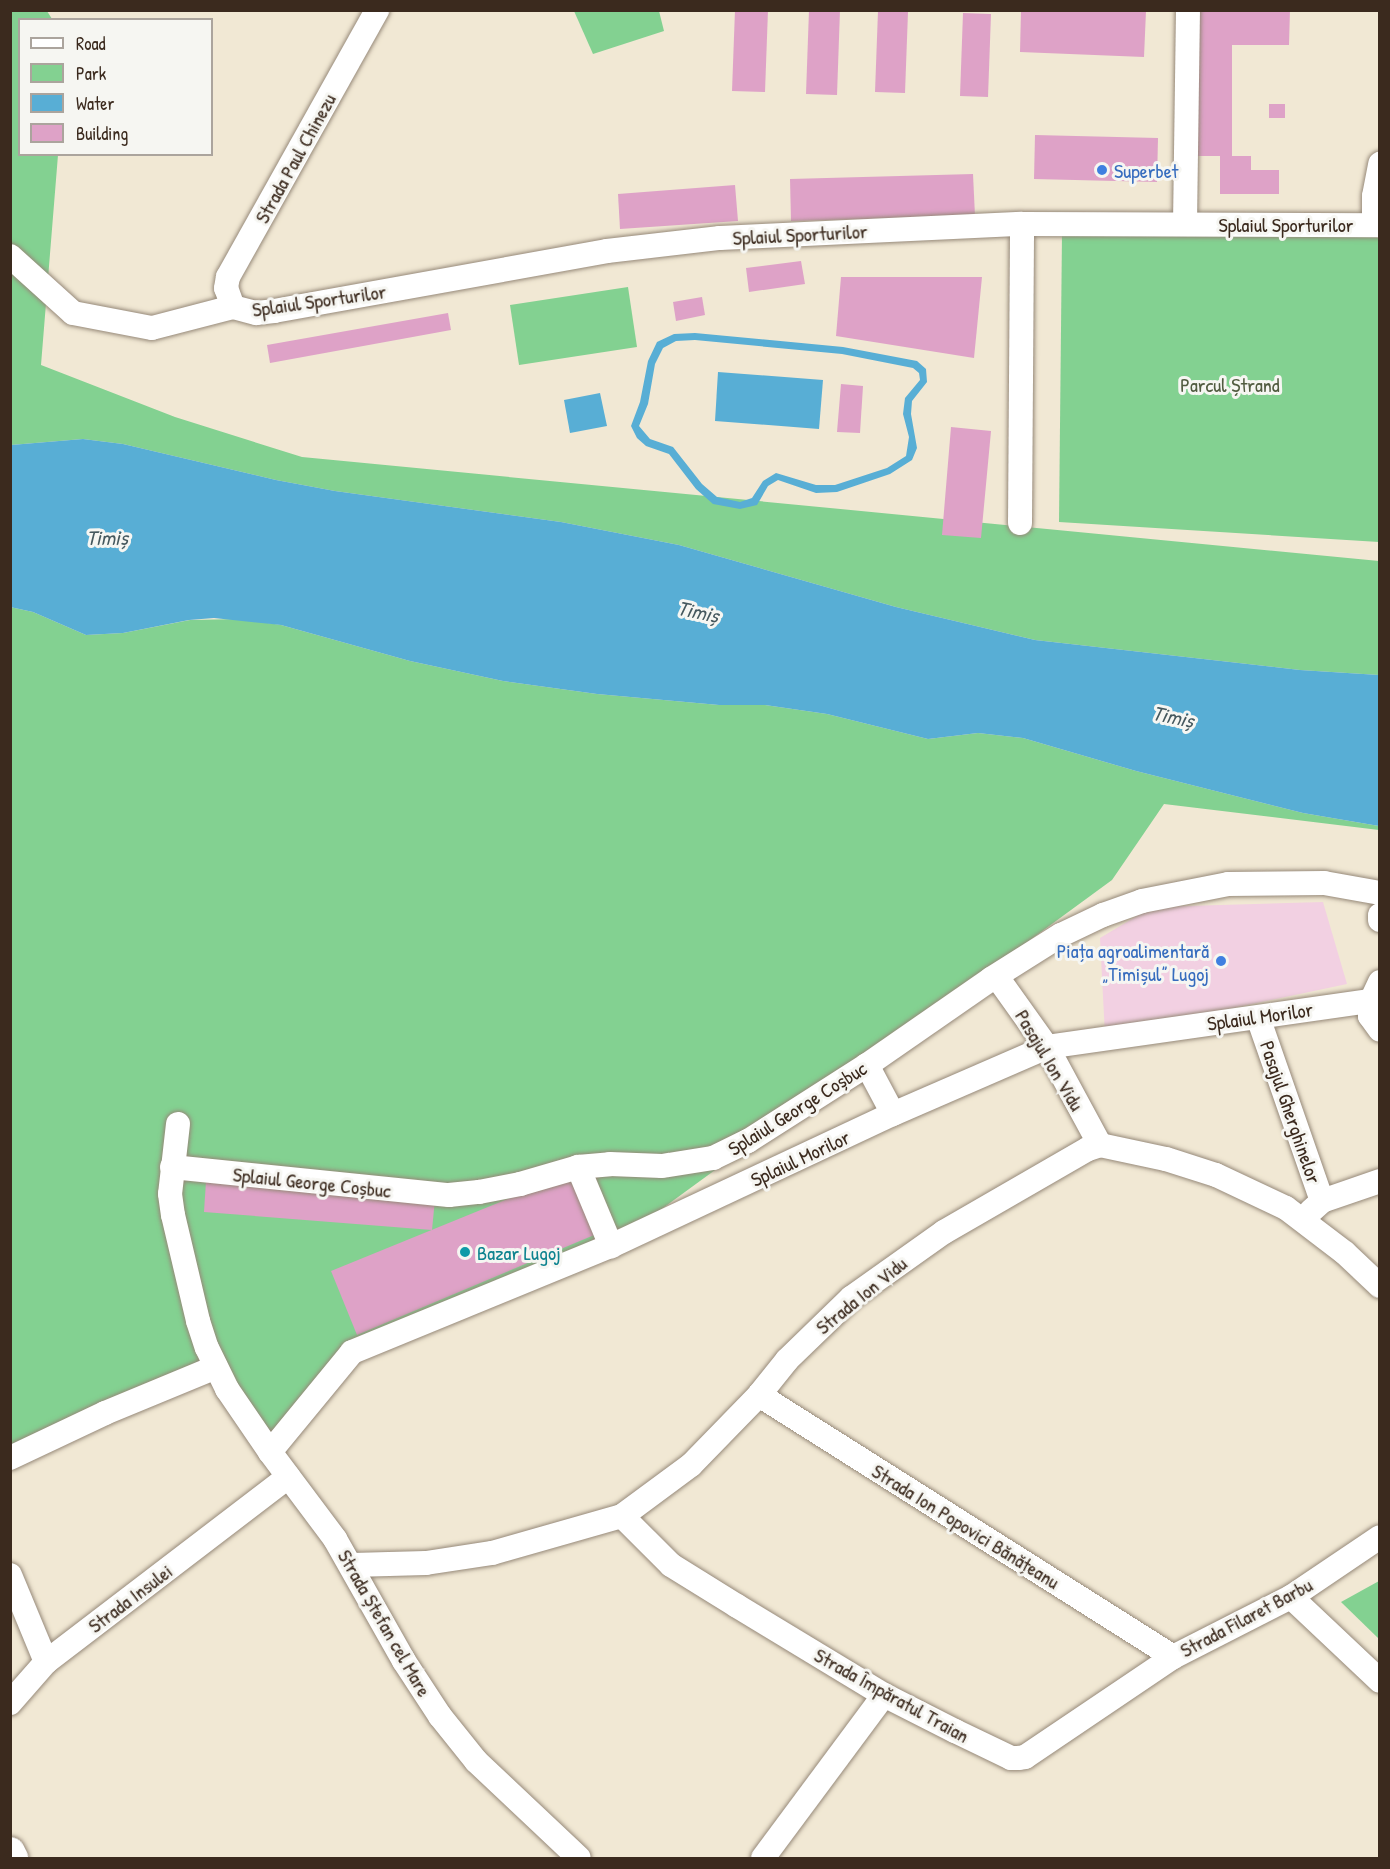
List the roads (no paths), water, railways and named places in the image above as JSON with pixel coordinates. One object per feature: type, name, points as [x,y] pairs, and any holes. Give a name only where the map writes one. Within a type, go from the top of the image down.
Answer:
[{"type":"main road","points":[[10,1852],[13,1858]]},
{"type":"street","name":"Strada Paul Chinezu","points":[[234,307],[226,288],[228,277],[377,10]]},
{"type":"street","points":[[1185,224],[1188,10]]},
{"type":"street","points":[[1377,224],[1374,196],[1380,164]]},
{"type":"street","name":"Splaiul Sporturilor","points":[[234,307],[256,313],[274,311],[607,251],[720,238],[1022,224],[1377,224]]},
{"type":"street","points":[[1020,523],[1022,224]]},
{"type":"street","points":[[10,256],[73,313],[152,328],[234,307]]},
{"type":"street","name":"Splaiul George Coșbuc","points":[[172,1167],[449,1195],[520,1184],[578,1167],[610,1164],[662,1166],[713,1158],[747,1141],[867,1065],[1060,935],[1103,915],[1142,901],[1228,884],[1324,883],[1380,893]]},
{"type":"street","points":[[1380,915],[1380,920]]},
{"type":"street","name":"Pasajul Ion Vidu","points":[[997,977],[1047,1047],[1100,1145]]},
{"type":"street","points":[[1375,991],[1370,1016],[1380,1030]]},
{"type":"street","name":"Splaiul Morilor","points":[[270,1452],[352,1352],[611,1246],[893,1114],[1047,1047],[1375,991]]},
{"type":"street","name":"Pasajul Gherghinelor","points":[[1260,1023],[1322,1201]]},
{"type":"street","points":[[867,1065],[893,1114]]},
{"type":"street","name":"Strada Ștefan cel Mare","points":[[178,1124],[172,1167],[173,1215],[182,1261],[200,1328],[216,1366],[236,1403],[352,1565],[386,1631],[440,1716],[476,1761],[579,1858]]},
{"type":"street","points":[[1100,1145],[1166,1159],[1216,1175],[1286,1208],[1380,1286]]},
{"type":"street","name":"Strada Ion Vidu","points":[[352,1565],[426,1563],[492,1553],[622,1516],[691,1465],[759,1395],[819,1328],[888,1270],[944,1232],[1088,1149],[1100,1145]]},
{"type":"street","points":[[713,1158],[728,1192]]},
{"type":"street","points":[[578,1167],[611,1246]]},
{"type":"street","points":[[1302,1219],[1322,1201],[1380,1181]]},
{"type":"street","points":[[10,1458],[105,1413],[216,1366]]},
{"type":"street","name":"Strada Ion Popovici Bănățeanu","points":[[759,1395],[1173,1657]]},
{"type":"street","name":"Strada Insulei","points":[[10,1703],[46,1662],[288,1477]]},
{"type":"street","name":"Strada Împăratul Traian","points":[[622,1516],[671,1565],[884,1695],[1011,1758],[1025,1757],[1173,1657]]},
{"type":"street","name":"Strada Filaret Barbu","points":[[1173,1657],[1291,1597],[1380,1537]]},
{"type":"street","points":[[10,1575],[46,1662]]},
{"type":"street","points":[[1291,1597],[1380,1681]]},
{"type":"street","points":[[763,1858],[884,1695]]},
{"type":"water","points":[[695,333],[843,347],[917,361],[926,369],[927,382],[912,401],[911,414],[917,448],[912,460],[890,474],[837,492],[816,493],[778,480],[768,486],[757,505],[740,509],[713,504],[696,489],[669,454],[646,446],[637,438],[631,426],[640,402],[648,361],[657,342],[674,334]],"holes":[[[695,340],[842,354],[913,368],[919,373],[920,380],[905,398],[903,414],[909,437],[906,456],[887,468],[835,485],[816,485],[776,473],[763,481],[752,498],[740,502],[717,497],[702,484],[673,447],[650,439],[639,426],[648,404],[655,364],[663,348],[676,341]]]},
{"type":"water","points":[[718,372],[823,380],[819,429],[715,421]]},
{"type":"water","points":[[600,393],[607,426],[570,433],[564,400]]},
{"type":"water","name":"Timiș","points":[[83,439],[123,444],[276,480],[335,491],[561,522],[679,545],[896,607],[1035,640],[1300,670],[1379,675],[1379,826],[1303,813],[1136,771],[1023,738],[978,733],[928,739],[827,714],[765,705],[719,705],[597,694],[503,681],[410,661],[281,625],[214,618],[189,620],[123,633],[86,635],[33,612],[10,607],[11,445]]},
{"type":"place","name":"Superbet","points":[[1102,170]]},
{"type":"place","name":"Piața agroalimentară „Timișul” Lugoj","points":[[1221,961]]},
{"type":"place","name":"Bazar Lugoj","points":[[465,1252]]},
{"type":"park label","name":"Parcul Ștrand","points":[[1230,384]]}]
